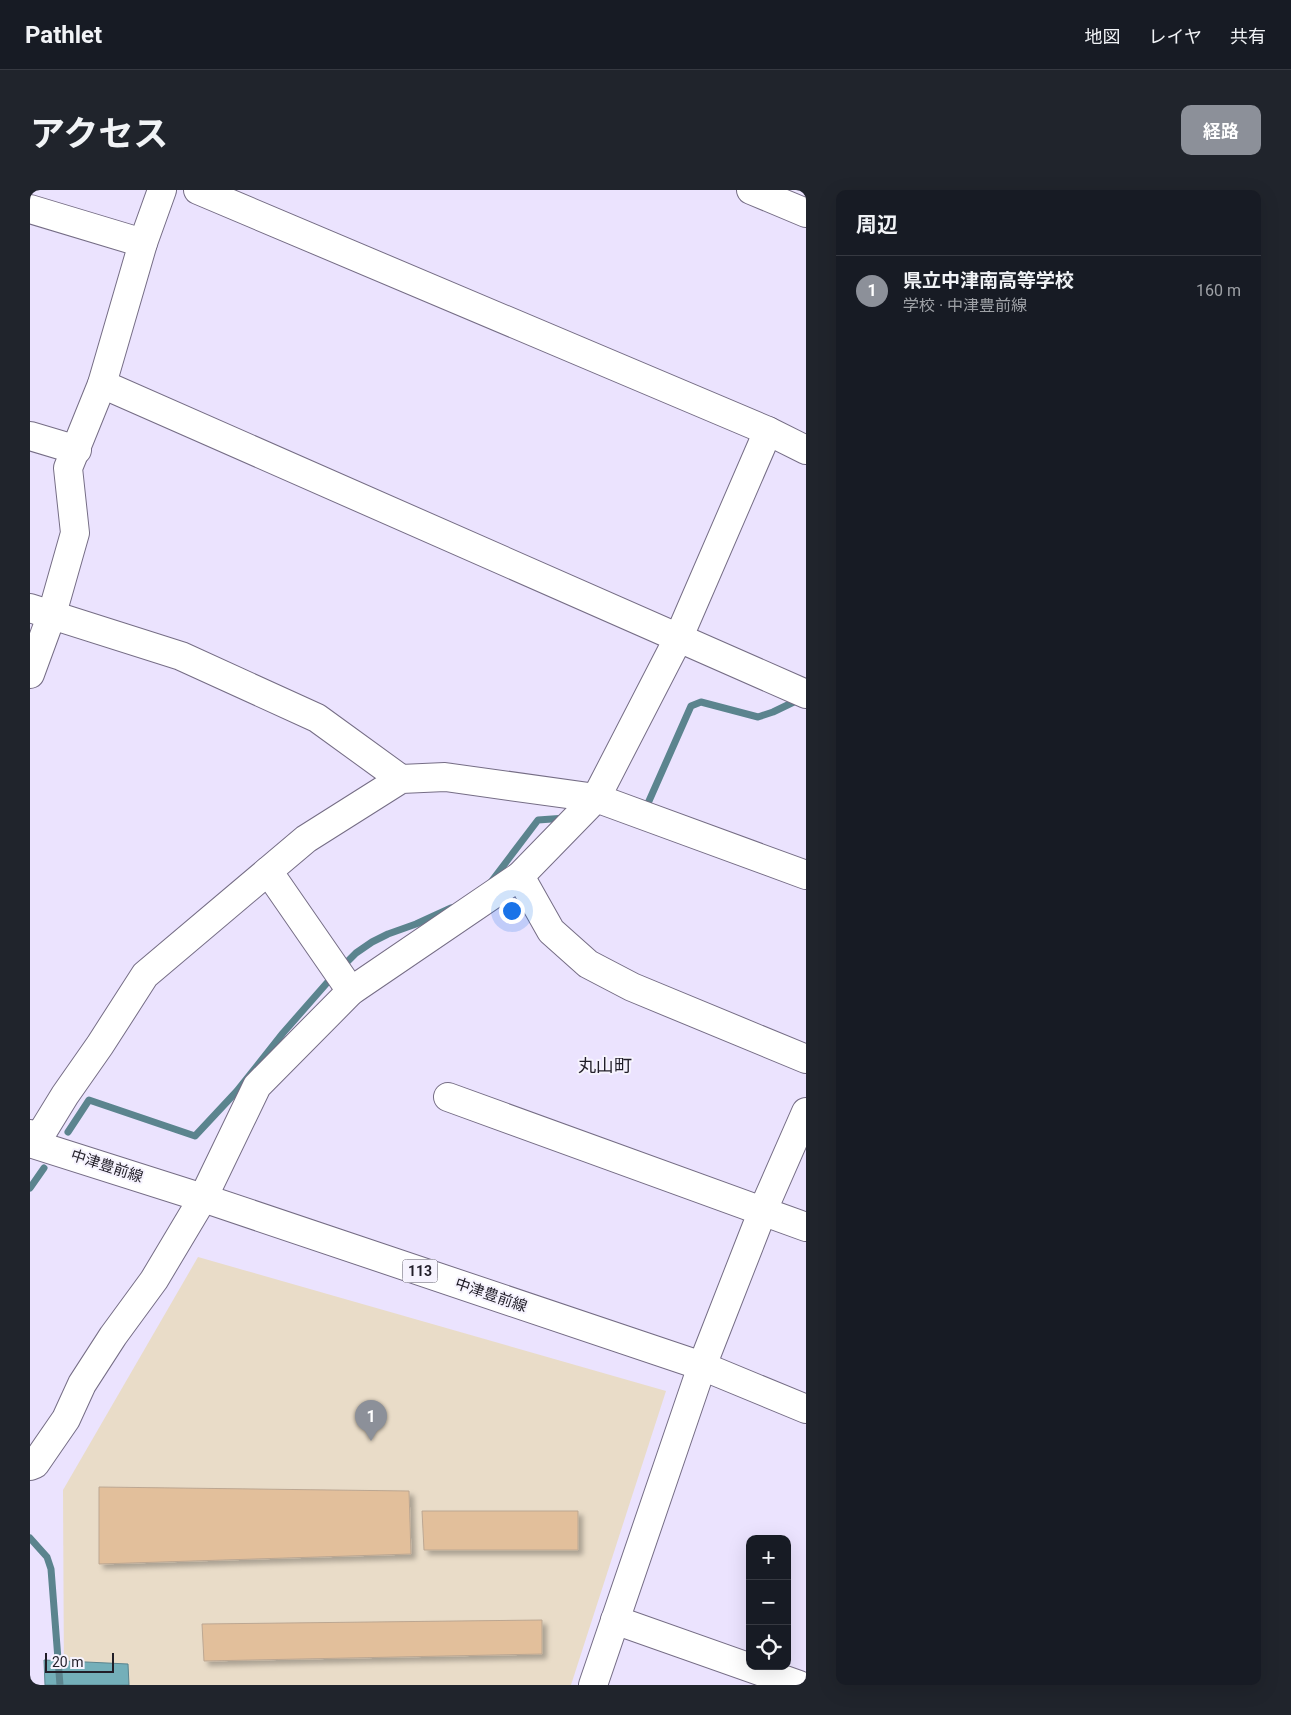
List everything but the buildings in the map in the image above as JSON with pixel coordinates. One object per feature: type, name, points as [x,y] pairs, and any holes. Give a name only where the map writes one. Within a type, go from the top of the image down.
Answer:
[{"type":"street","points":[[30,674],[41,611],[75,533],[68,468],[77,450],[102,384],[143,244],[162,190]]},
{"type":"street","points":[[198,190],[768,431],[806,450]]},
{"type":"street","points":[[751,190],[806,213]]},
{"type":"street","points":[[30,209],[143,244]]},
{"type":"street","points":[[102,384],[806,694]]},
{"type":"street","points":[[30,1466],[35,1464],[66,1419],[82,1384],[113,1336],[154,1280],[203,1198],[257,1086],[351,991],[520,876],[596,798],[678,639],[768,431]]},
{"type":"street","points":[[30,436],[77,450]]},
{"type":"street","points":[[41,611],[181,656],[317,718],[401,779]]},
{"type":"street","points":[[32,1140],[100,1045],[145,975],[306,839],[401,779],[445,777],[596,798],[806,875]]},
{"type":"street","points":[[268,871],[351,991]]},
{"type":"street","points":[[520,876],[551,930],[588,964],[632,987],[806,1059]]},
{"type":"street","points":[[448,1097],[806,1227]]},
{"type":"street","points":[[593,1685],[702,1366],[762,1210],[806,1112]]},
{"type":"street","name":"中津豊前線","points":[[32,1140],[702,1366],[806,1410]]},
{"type":"street","points":[[615,1620],[799,1685]]},
{"type":"shaded area","points":[[198,1257],[666,1391],[571,1685],[64,1685],[63,1490]]},
{"type":"shaded area","points":[[44,1660],[128,1664],[129,1685],[45,1685]]},
{"type":"waterway","points":[[645,810],[691,706],[701,702],[758,717],[800,699]]},
{"type":"waterway","points":[[491,882],[538,820],[566,818]]},
{"type":"waterway","points":[[341,968],[356,953],[372,942],[451,908]]},
{"type":"waterway","points":[[68,1132],[89,1100],[195,1136],[237,1091],[283,1033],[333,976]]},
{"type":"waterway","points":[[30,1188],[44,1168]]},
{"type":"waterway","points":[[30,1538],[47,1557],[51,1569],[60,1685]]},
{"type":"place","name":"県立中津南高等学校","points":[[371,1441]]},
{"type":"district","name":"丸山町","points":[[605,1065]]}]
